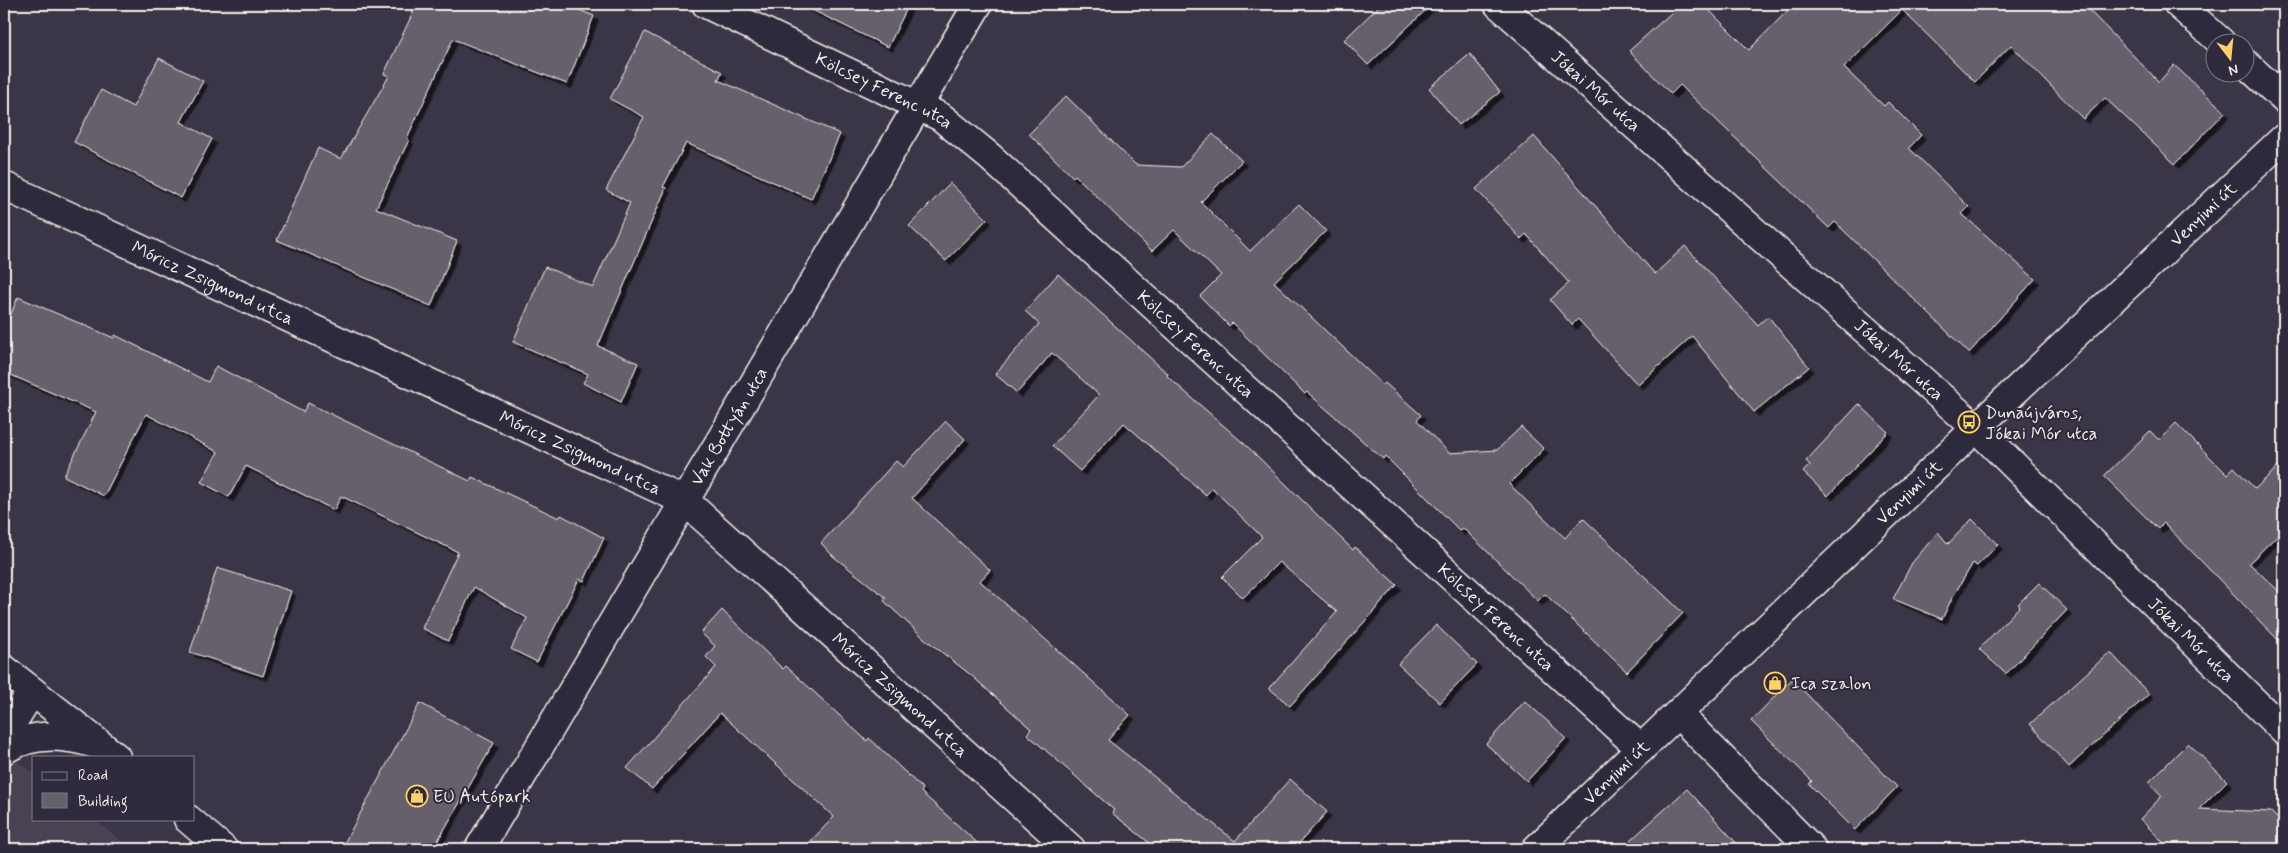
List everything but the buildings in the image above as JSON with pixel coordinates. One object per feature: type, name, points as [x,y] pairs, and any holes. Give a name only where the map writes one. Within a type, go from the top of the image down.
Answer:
[{"type":"street","name":"Kölcsey Ferenc utca","points":[[706,4],[942,117],[990,157],[1641,749]]},
{"type":"street","name":"Vak Bottyán utca","points":[[479,849],[978,4]]},
{"type":"street","name":"Jókai Mór utca","points":[[1498,4],[1976,428],[2284,731]]},
{"type":"street","points":[[2178,4],[2210,32]]},
{"type":"street","points":[[2256,73],[2284,99]]},
{"type":"street","name":"Venyimi út","points":[[1536,849],[1976,428],[2284,138]]},
{"type":"street","name":"Móricz Zsigmond utca","points":[[4,186],[685,501],[1071,849]]},
{"type":"street","points":[[4,669],[110,752]]},
{"type":"street","points":[[4,736],[32,691]]},
{"type":"street","points":[[1678,714],[1812,849]]},
{"type":"street","points":[[4,750],[12,745],[36,738],[54,736],[77,738],[110,752]]},
{"type":"street","points":[[189,820],[223,849]]},
{"type":"shaded area","points":[[4,752],[32,773],[32,820],[94,820],[132,849],[4,849]]},
{"type":"place","name":"Dunaújváros, Jókai Mór utca","points":[[1969,422]]},
{"type":"place","name":"Ica szalon","points":[[1775,683]]},
{"type":"place","name":"EU Autópark","points":[[417,796]]}]
